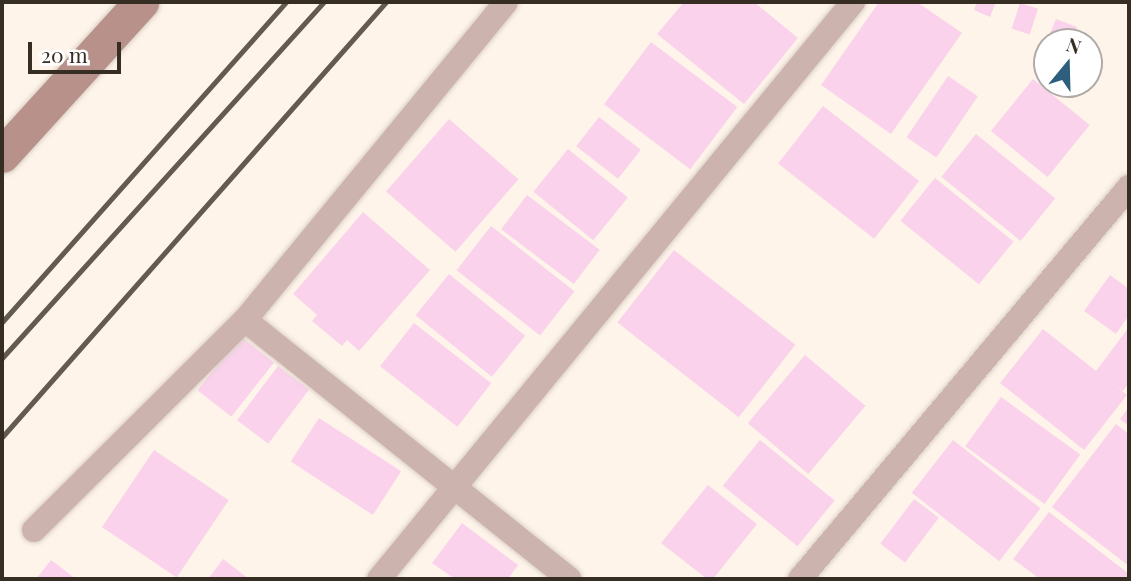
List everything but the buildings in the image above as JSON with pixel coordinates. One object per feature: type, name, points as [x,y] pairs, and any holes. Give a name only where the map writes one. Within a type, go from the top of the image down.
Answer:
[{"type":"main road","points":[[2,155],[141,2]]},
{"type":"street","points":[[34,530],[244,320],[506,2]]},
{"type":"street","points":[[379,579],[456,489],[853,2]]},
{"type":"street","points":[[800,579],[1129,187]]},
{"type":"street","points":[[244,320],[569,579]]},
{"type":"railway","points":[[2,322],[286,2]]},
{"type":"railway","points":[[2,358],[324,2]]},
{"type":"railway","points":[[2,437],[386,2]]}]
